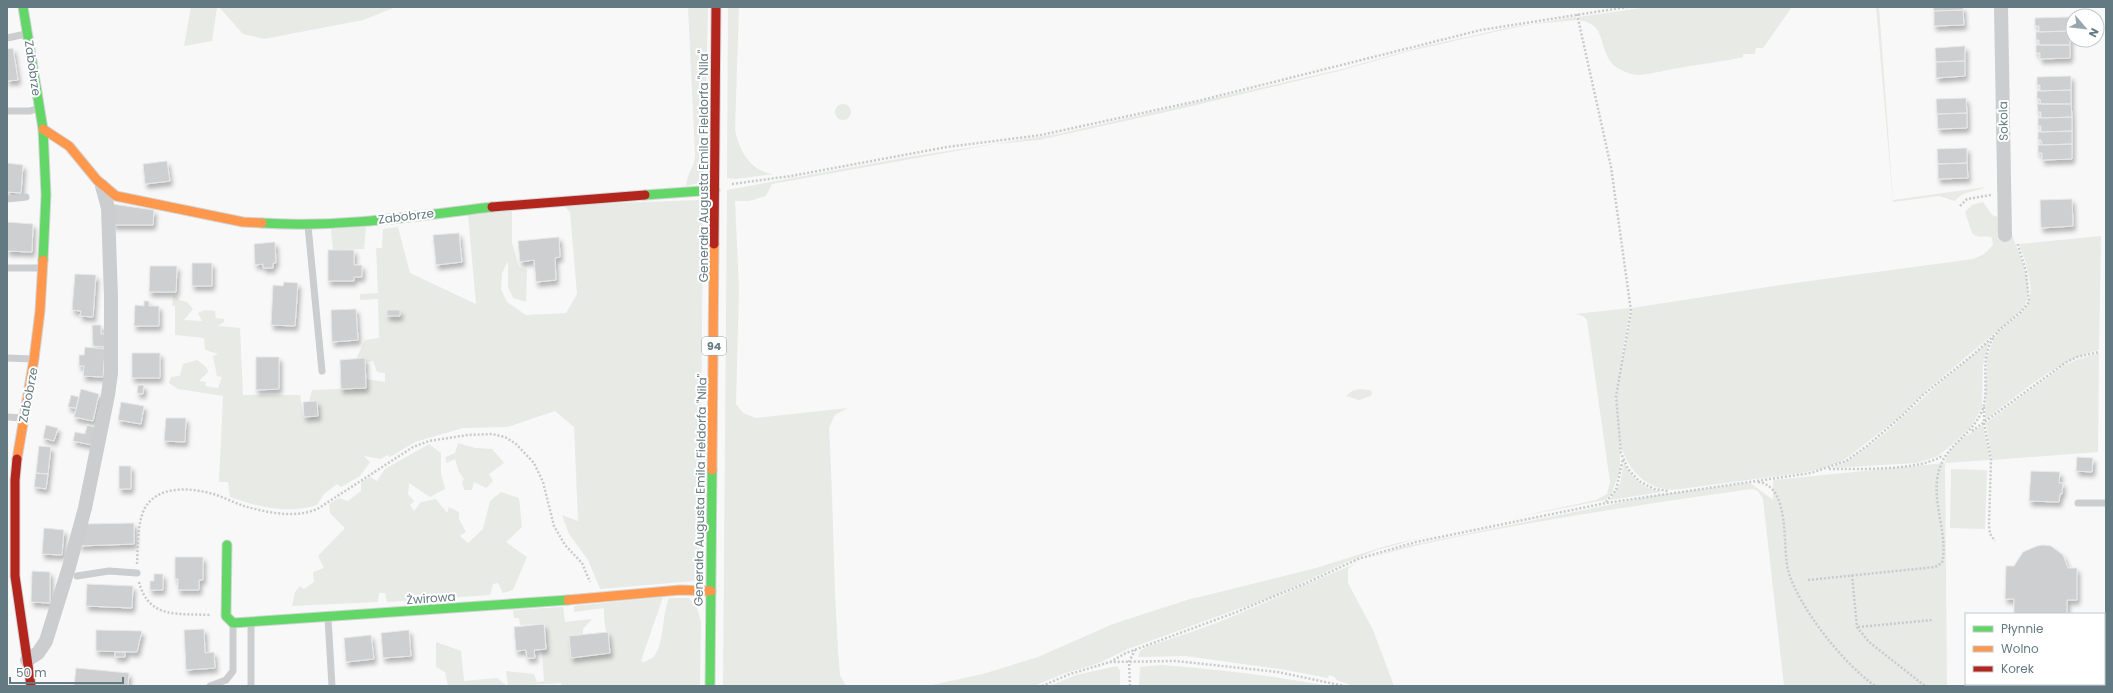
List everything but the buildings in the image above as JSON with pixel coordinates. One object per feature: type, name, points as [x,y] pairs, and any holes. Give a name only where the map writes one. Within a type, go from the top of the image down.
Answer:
[{"type":"street","name":"Zabobrze","points":[[23,7],[42,129],[46,195],[40,311],[34,359],[17,457],[11,515],[16,583],[36,657]]},
{"type":"street","name":"Generała Augusta Emila Fieldorfa \"Nila\"","points":[[710,686],[716,7]]},
{"type":"street","name":"Sokola","points":[[2001,7],[2004,192],[2011,238]]},
{"type":"street","name":"Zabobrze","points":[[42,129],[55,135],[68,146],[102,186],[111,193],[122,197],[259,224],[308,225],[377,220],[541,202],[715,188]]},
{"type":"street","name":"Zabobrze","points":[[31,686],[36,657],[48,636],[77,540],[100,439],[110,380],[111,298],[108,208],[102,186]]},
{"type":"street","points":[[227,545],[226,616],[233,623]]},
{"type":"street","name":"Żwirowa","points":[[233,623],[328,618],[680,590],[712,591]]},
{"type":"lane","points":[[7,38],[28,34]]},
{"type":"lane","points":[[7,110],[30,111],[39,108]]},
{"type":"lane","points":[[7,199],[26,197]]},
{"type":"lane","points":[[308,225],[322,371]]},
{"type":"lane","points":[[7,268],[43,268]]},
{"type":"lane","points":[[7,358],[34,359]]},
{"type":"lane","points":[[7,417],[23,418]]},
{"type":"lane","points":[[2078,502],[2106,503]]},
{"type":"lane","points":[[77,576],[110,571],[137,573]]},
{"type":"lane","points":[[328,618],[332,686]]},
{"type":"lane","points":[[210,686],[226,680],[233,671],[233,623]]},
{"type":"lane","points":[[251,686],[252,623]]},
{"type":"path","points":[[715,188],[792,176],[960,145],[1041,135],[1202,100],[1481,30],[1627,7]]},
{"type":"path","points":[[1577,14],[1611,167],[1631,311],[1616,396],[1623,457],[1628,469],[1639,481],[1654,489],[1672,492]]},
{"type":"path","points":[[1960,206],[1968,199],[2004,192]]},
{"type":"path","points":[[1825,470],[1846,461],[1867,446],[1904,414],[1923,395],[1974,354],[2021,312],[2029,302],[2026,271],[2011,238]]},
{"type":"path","points":[[1995,541],[1990,534],[1989,525],[1991,460],[1984,422],[1984,399],[1987,352],[1998,332]]},
{"type":"path","points":[[1110,662],[1117,657],[1138,648],[1234,613],[1304,584],[1347,563],[1381,551],[1429,539],[1606,503],[1672,492],[1825,470],[1919,464],[1934,460],[1947,452],[1966,434],[2065,363],[2078,357],[2099,352]]},
{"type":"path","points":[[1966,434],[1980,414],[1984,399]]},
{"type":"path","points":[[226,616],[164,612],[149,604],[141,590],[137,573],[140,523],[148,502],[161,493],[179,489],[212,493],[257,509],[299,514],[310,512],[319,508],[413,447],[446,438],[492,434],[505,437],[516,444],[534,463],[543,482],[554,526],[566,545],[582,563],[589,579],[592,598]]},
{"type":"path","points":[[1808,580],[1936,567],[1942,563],[1943,548],[1937,483],[1940,465],[1947,452]]},
{"type":"path","points":[[1606,503],[1616,490],[1623,457]]},
{"type":"path","points":[[1752,481],[1766,483],[1773,489],[1779,498],[1788,569],[1794,588],[1805,607],[1838,650],[1866,680],[1875,686]]},
{"type":"path","points":[[1852,575],[1857,628],[1870,642],[1926,686]]},
{"type":"path","points":[[1857,628],[1933,620]]},
{"type":"path","points":[[1130,686],[1129,662],[1132,653],[1138,648]]},
{"type":"path","points":[[1042,686],[1070,674],[1110,662],[1176,661],[1270,671],[1344,686]]},
{"type":"shaded area","points":[[191,7],[217,7],[212,41],[184,46]]},
{"type":"shaded area","points":[[219,7],[396,7],[363,20],[264,39],[243,34]]},
{"type":"shaded area","points":[[688,7],[708,7],[704,179],[700,183],[686,186],[695,159]]},
{"type":"shaded area","points":[[728,7],[739,7],[735,129],[737,137],[747,159],[753,165],[766,172],[774,174],[736,179],[727,178]]},
{"type":"shaded area","points":[[1648,7],[1792,7],[1763,48],[1756,48],[1755,54],[1743,54],[1743,57],[1735,59],[1639,75],[1631,74],[1619,69],[1612,63],[1607,56],[1599,34],[1595,28],[1589,23],[1579,20],[1578,17]]},
{"type":"shaded area","points":[[1876,7],[1879,7],[1893,200],[1986,187],[1965,193],[1955,201],[1939,196],[1893,202]]},
{"type":"shaded area","points":[[1576,17],[1577,20],[1534,24],[1410,51],[1343,70],[1184,108],[1039,140],[995,144],[772,184],[766,196],[749,201],[735,201],[739,289],[736,404],[743,413],[756,418],[848,408],[835,415],[829,428],[840,675],[846,686],[723,686],[727,190],[908,157],[1058,134],[1342,69],[1421,47],[1507,28]]},
{"type":"shaded area","points":[[840,104],[846,104],[851,109],[849,118],[846,120],[840,120],[835,115],[835,109]]},
{"type":"shaded area","points":[[699,200],[703,206],[700,576],[694,581],[600,589],[588,560],[569,534],[562,515],[578,521],[574,427],[555,411],[507,427],[463,428],[415,442],[390,457],[387,455],[381,459],[364,456],[370,462],[360,476],[341,487],[337,484],[324,494],[317,505],[306,508],[285,509],[251,504],[230,497],[228,482],[219,482],[223,396],[178,389],[169,383],[171,377],[180,376],[183,364],[197,360],[207,368],[208,372],[199,381],[206,382],[205,386],[218,388],[222,377],[217,376],[213,356],[218,354],[205,350],[204,338],[175,335],[175,306],[172,305],[173,296],[178,297],[179,300],[187,302],[193,309],[184,320],[202,321],[198,313],[205,310],[215,311],[216,318],[224,319],[224,322],[218,326],[240,328],[243,395],[300,395],[304,417],[318,416],[317,401],[309,402],[312,390],[366,388],[366,379],[385,382],[385,373],[377,372],[373,361],[365,362],[356,359],[365,340],[379,338],[378,299],[360,300],[360,294],[378,293],[376,248],[382,248],[383,229],[398,227],[410,273],[476,304],[468,214],[512,210],[512,242],[519,267],[527,270],[526,302],[513,298],[508,287],[508,261],[502,273],[501,289],[507,302],[526,315],[566,313],[577,294],[570,212],[563,205]]},
{"type":"shaded area","points":[[1983,202],[1992,215],[1998,217],[2003,234],[2012,235],[2023,263],[2028,283],[2028,292],[2022,310],[1928,389],[1899,417],[1851,455],[1840,462],[1821,469],[1801,473],[1673,490],[1655,486],[1641,478],[1630,465],[1623,450],[1618,433],[1616,397],[1618,380],[1630,326],[1632,308],[1780,285],[1973,259],[1984,254],[1993,245],[1992,238],[1980,237],[1972,233],[1965,212],[1972,205]]},
{"type":"shaded area","points":[[366,226],[365,249],[333,250],[331,229]]},
{"type":"shaded area","points":[[2101,236],[2099,350],[2083,355],[2053,370],[2025,389],[1985,420],[1987,358],[1991,345],[1998,333],[2021,314],[2027,306],[2029,300],[2029,275],[2019,244]]},
{"type":"shaded area","points":[[1630,308],[1615,397],[1620,448],[1620,470],[1611,495],[1605,500],[1512,518],[1596,500],[1607,494],[1610,482],[1587,320],[1583,316],[1575,314]]},
{"type":"shaded area","points":[[1989,341],[1983,365],[1982,407],[1971,427],[1947,449],[1936,457],[1916,463],[1833,468],[1859,454],[1872,444]]},
{"type":"shaded area","points":[[2099,353],[2098,452],[1992,460],[1986,423],[2063,366],[2076,360]]},
{"type":"shaded area","points":[[1359,389],[1370,390],[1372,393],[1371,396],[1359,400],[1346,396],[1352,391]]},
{"type":"shaded area","points":[[1983,425],[1990,460],[1945,463],[1950,451],[1960,441]]},
{"type":"shaded area","points":[[458,443],[475,448],[492,449],[504,463],[489,474],[493,481],[486,488],[474,482],[472,490],[464,490],[462,482],[464,479],[459,472],[455,459],[447,463],[445,457],[455,453]]},
{"type":"shaded area","points":[[429,444],[441,453],[441,474],[445,489],[430,497],[409,483],[408,494],[414,501],[410,505],[414,511],[421,502],[436,499],[447,513],[449,507],[459,512],[459,519],[466,532],[460,536],[468,543],[483,529],[490,501],[501,492],[519,498],[522,527],[506,542],[527,557],[513,590],[503,593],[498,583],[493,584],[490,595],[387,602],[385,593],[379,593],[378,602],[292,606],[295,592],[300,586],[304,589],[314,582],[313,572],[324,568],[318,556],[345,528],[330,513],[329,504],[339,498],[348,501],[361,491],[361,482],[370,477],[377,481],[385,469]]},
{"type":"shaded area","points":[[1624,463],[1631,474],[1644,486],[1662,492],[1610,500],[1620,484]]},
{"type":"shaded area","points":[[1945,463],[1947,686],[1784,686],[1763,499],[1758,491],[1753,489],[1607,510],[1537,522],[1410,547],[1375,557],[1407,546],[1657,495],[1750,483],[1773,500],[1773,480]]},
{"type":"shaded area","points":[[1951,469],[1987,470],[1985,529],[1950,528]]},
{"type":"shaded area","points":[[1428,536],[1377,550],[1347,562],[1274,596],[1128,649],[1099,663],[1063,674],[1034,686],[927,686],[983,674],[1038,657],[1113,624],[1187,600],[1316,568],[1386,546]]},
{"type":"shaded area","points":[[1363,561],[1348,570],[1348,583],[1373,630],[1394,686],[1354,686],[1336,680],[1335,677],[1329,675],[1328,678],[1280,669],[1185,656],[1138,657],[1140,651],[1146,647],[1215,623]]},
{"type":"shaded area","points":[[663,597],[641,661],[644,662],[652,658],[659,648],[669,598],[689,598],[697,607],[701,622],[700,686],[562,686],[561,683],[508,686],[506,671],[534,674],[537,682],[544,681],[542,652],[547,649],[545,624],[520,625],[519,618],[514,618],[513,610],[563,607],[565,622],[592,619],[583,629],[583,634],[569,636],[571,658],[610,652],[605,625],[604,608],[574,612],[574,606]]},
{"type":"shaded area","points":[[436,642],[461,651],[464,681],[497,678],[507,686],[448,686],[445,672],[436,667]]},
{"type":"shaded area","points":[[1161,665],[1245,673],[1329,686],[1139,686],[1140,667]]},
{"type":"shaded area","points":[[1117,666],[1120,671],[1120,686],[1049,686],[1076,675]]},
{"type":"traffic: fast","points":[[23,7],[43,129],[46,195],[43,260]]},
{"type":"traffic: fast","points":[[645,195],[715,190]]},
{"type":"traffic: fast","points":[[262,223],[348,223],[492,207]]},
{"type":"traffic: fast","points":[[710,686],[712,470]]},
{"type":"traffic: fast","points":[[227,545],[226,616],[233,623],[568,600]]},
{"type":"traffic: slow","points":[[43,129],[69,146],[97,180],[116,196],[243,222],[262,223]]},
{"type":"traffic: slow","points":[[712,470],[714,244]]},
{"type":"traffic: slow","points":[[17,459],[34,359],[40,311],[43,260]]},
{"type":"traffic: slow","points":[[568,600],[680,590],[711,591]]},
{"type":"traffic: jam","points":[[714,244],[716,7]]},
{"type":"traffic: jam","points":[[492,207],[645,195]]},
{"type":"traffic: jam","points":[[17,459],[15,480],[15,576],[31,686]]}]
